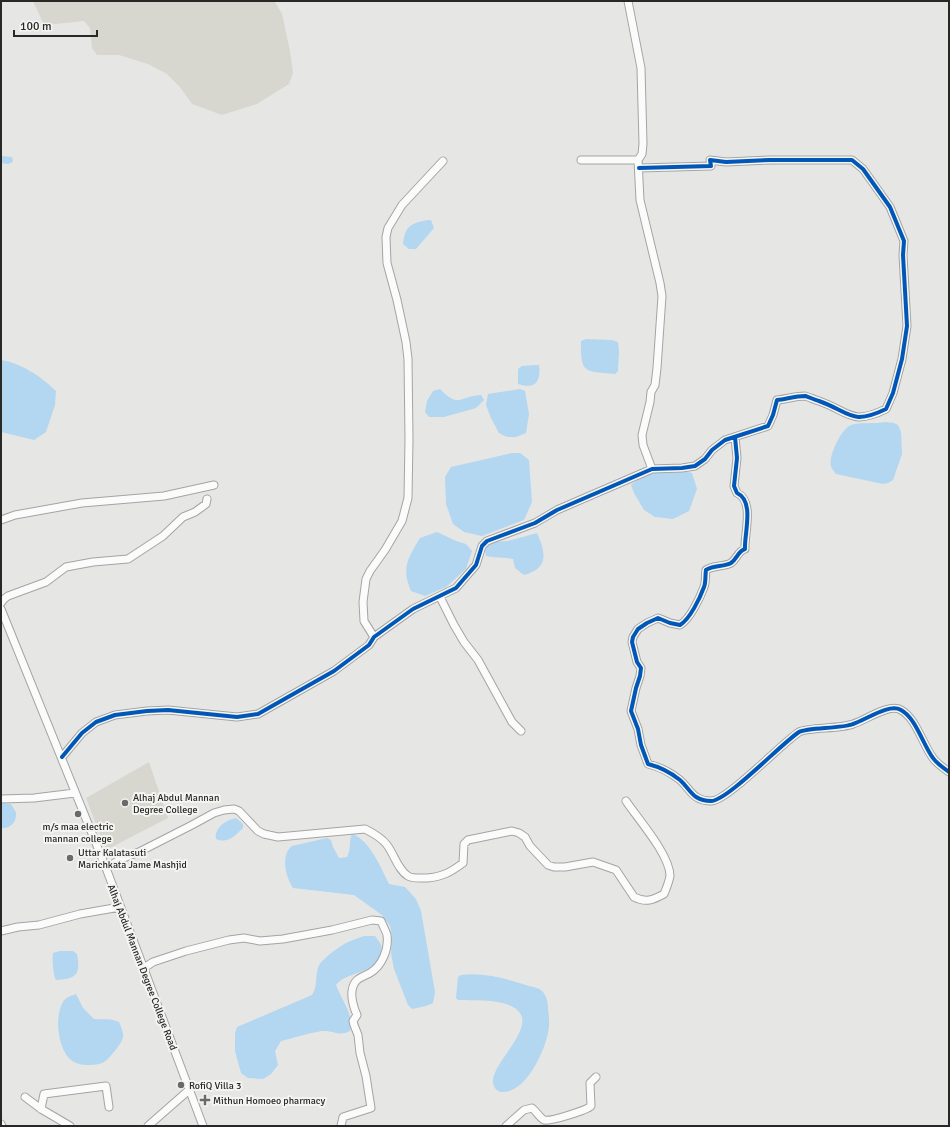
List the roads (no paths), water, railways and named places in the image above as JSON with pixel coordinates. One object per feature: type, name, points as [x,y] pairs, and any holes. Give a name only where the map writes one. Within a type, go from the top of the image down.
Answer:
[{"type":"street","points":[[628,1],[641,68],[643,144],[642,154],[638,160],[640,200],[662,296],[656,379],[655,385],[651,392],[642,435],[643,445],[652,469]]},
{"type":"street","points":[[581,160],[638,160]]},
{"type":"street","points":[[62,757],[82,733],[96,722],[115,715],[168,710],[236,717],[258,714],[328,675],[368,646],[374,638],[413,609],[456,588],[476,564],[482,546],[487,541],[535,523],[557,510],[652,469],[695,466],[705,459],[712,450],[725,440],[768,426],[777,400],[806,396],[845,414],[858,418],[869,416],[886,409],[902,359],[907,326],[902,255],[904,241],[890,207],[863,169],[852,160],[770,160],[726,162],[710,160],[711,166],[639,168]]},
{"type":"street","points":[[374,638],[364,621],[363,602],[366,579],[370,570],[385,550],[402,521],[408,498],[409,486],[408,359],[397,300],[387,263],[386,237],[388,228],[402,205],[443,161]]},
{"type":"street","points":[[735,437],[737,458],[734,486],[737,493],[742,495],[744,498],[748,514],[744,541],[745,549],[741,550],[730,563],[706,570],[704,586],[695,607],[686,622],[680,625],[658,618],[652,620],[638,630],[633,637],[632,642],[637,662],[641,668],[631,711],[648,764],[664,769],[676,777],[682,782],[690,793],[702,801],[714,802],[735,788],[800,731],[852,725],[891,708],[901,710],[909,718],[933,759],[949,772]]},
{"type":"street","points":[[1,520],[82,503],[164,496],[214,485]]},
{"type":"street","points":[[1,603],[8,596],[46,582],[66,567],[93,562],[128,559],[163,536],[183,517],[206,504],[207,499]]},
{"type":"street","points":[[440,597],[457,631],[478,660],[512,722],[521,731]]},
{"type":"street","name":"Alhaj Abdul Mannan Degree College Road","points":[[1,609],[106,868],[202,1126]]},
{"type":"street","points":[[1,799],[34,798],[75,793]]},
{"type":"street","points":[[106,868],[121,859],[139,852],[214,813],[234,809],[243,814],[258,832],[278,837],[365,829],[372,832],[387,844],[404,873],[409,877],[420,878],[446,874],[463,863],[464,844],[468,840],[512,831],[525,837],[530,846],[548,864],[554,867],[565,867],[593,862],[616,870],[634,896],[638,899],[651,901],[664,894],[670,879],[670,874],[662,852],[626,801]]},
{"type":"street","points":[[1,931],[18,927],[39,925],[80,914],[120,906]]},
{"type":"street","points":[[144,968],[153,962],[223,941],[244,938],[260,940],[283,939],[332,930],[372,920],[380,921],[386,934],[387,943],[385,954],[379,964],[371,972],[359,977],[352,992],[357,1016],[353,1021],[358,1035],[371,1108],[343,1117],[341,1126]]},
{"type":"street","points":[[506,1126],[524,1110],[532,1108],[544,1120],[552,1120],[587,1110],[591,1106],[590,1083],[596,1077]]},
{"type":"street","points":[[41,1109],[44,1094],[106,1086],[109,1107]]},
{"type":"street","points":[[148,1126],[189,1090]]},
{"type":"street","points":[[25,1097],[41,1109],[70,1126]]},
{"type":"water","points":[[2,156],[12,157],[13,162],[8,164],[2,163]]},
{"type":"water","points":[[431,220],[434,228],[416,249],[409,249],[403,244],[407,229],[417,222]]},
{"type":"water","points":[[586,339],[612,340],[618,342],[618,371],[615,374],[591,371],[584,366],[581,352],[581,341]]},
{"type":"water","points":[[1,360],[24,367],[56,391],[55,405],[46,432],[34,440],[1,432]]},
{"type":"water","points":[[539,365],[539,376],[536,383],[529,386],[518,384],[518,369],[522,366]]},
{"type":"water","points":[[440,389],[451,399],[460,400],[481,395],[484,400],[476,408],[444,417],[429,417],[425,412],[427,401],[433,391]]},
{"type":"water","points":[[520,389],[525,391],[529,414],[526,433],[516,437],[507,437],[499,433],[491,418],[486,405],[488,394]]},
{"type":"water","points":[[886,422],[898,425],[901,432],[902,454],[893,480],[883,484],[836,474],[831,467],[832,456],[836,443],[847,427],[855,424]]},
{"type":"water","points":[[512,453],[520,453],[529,460],[532,502],[524,520],[482,536],[464,532],[453,524],[446,504],[445,477],[451,467]]},
{"type":"water","points":[[684,471],[692,473],[697,489],[689,511],[673,519],[655,517],[644,510],[634,493],[631,485],[633,483],[653,472]]},
{"type":"water","points":[[437,532],[466,544],[472,551],[466,569],[446,587],[425,596],[411,591],[406,576],[407,563],[420,538]]},
{"type":"water","points":[[537,533],[542,547],[543,559],[538,568],[532,572],[524,575],[515,568],[513,559],[486,556],[485,549],[492,542],[508,541]]},
{"type":"water","points":[[1,803],[11,804],[16,813],[15,820],[12,825],[4,828],[1,828]]},
{"type":"water","points":[[236,818],[243,824],[243,828],[227,840],[224,841],[216,839],[219,828],[228,821]]},
{"type":"water","points":[[352,834],[358,837],[370,848],[389,884],[405,887],[416,899],[421,911],[435,992],[433,1003],[412,1009],[408,1005],[394,969],[391,953],[392,936],[390,926],[382,915],[354,895],[293,888],[290,884],[286,873],[285,861],[288,850],[292,846],[327,838],[331,840],[339,858],[347,857]]},
{"type":"water","points":[[364,936],[375,936],[379,941],[382,950],[380,956],[370,967],[346,977],[336,985],[351,1019],[350,1031],[346,1033],[339,1033],[322,1031],[281,1041],[275,1051],[278,1065],[271,1074],[263,1079],[248,1078],[241,1073],[235,1051],[235,1033],[237,1027],[312,995],[315,988],[318,968],[322,961],[343,945]]},
{"type":"water","points":[[60,951],[73,951],[77,954],[78,967],[76,974],[72,977],[56,980],[53,966],[53,953]]},
{"type":"water","points":[[478,974],[504,979],[538,989],[542,991],[547,1000],[549,1027],[546,1041],[538,1060],[526,1079],[511,1091],[498,1091],[495,1088],[493,1079],[497,1068],[520,1032],[522,1021],[519,1011],[501,1002],[458,1000],[456,998],[458,977],[461,975]]},
{"type":"water","points":[[76,994],[83,1008],[94,1019],[116,1021],[119,1022],[121,1027],[123,1035],[122,1041],[103,1063],[84,1065],[76,1063],[71,1060],[63,1049],[60,1041],[58,1024],[60,1008],[66,999]]},
{"type":"place","name":"Alhaj Abdul Mannan Degree College","points":[[125,803]]},
{"type":"place","name":"m/s maa electric mannan college","points":[[78,814]]},
{"type":"place","name":"Uttar Kalatasuti Marichkata Jame Mashjid","points":[[70,858]]},
{"type":"place","name":"RofiQ Villa 3","points":[[181,1085]]},
{"type":"place","name":"Mithun Homoeo pharmacy","points":[[205,1100]]}]
